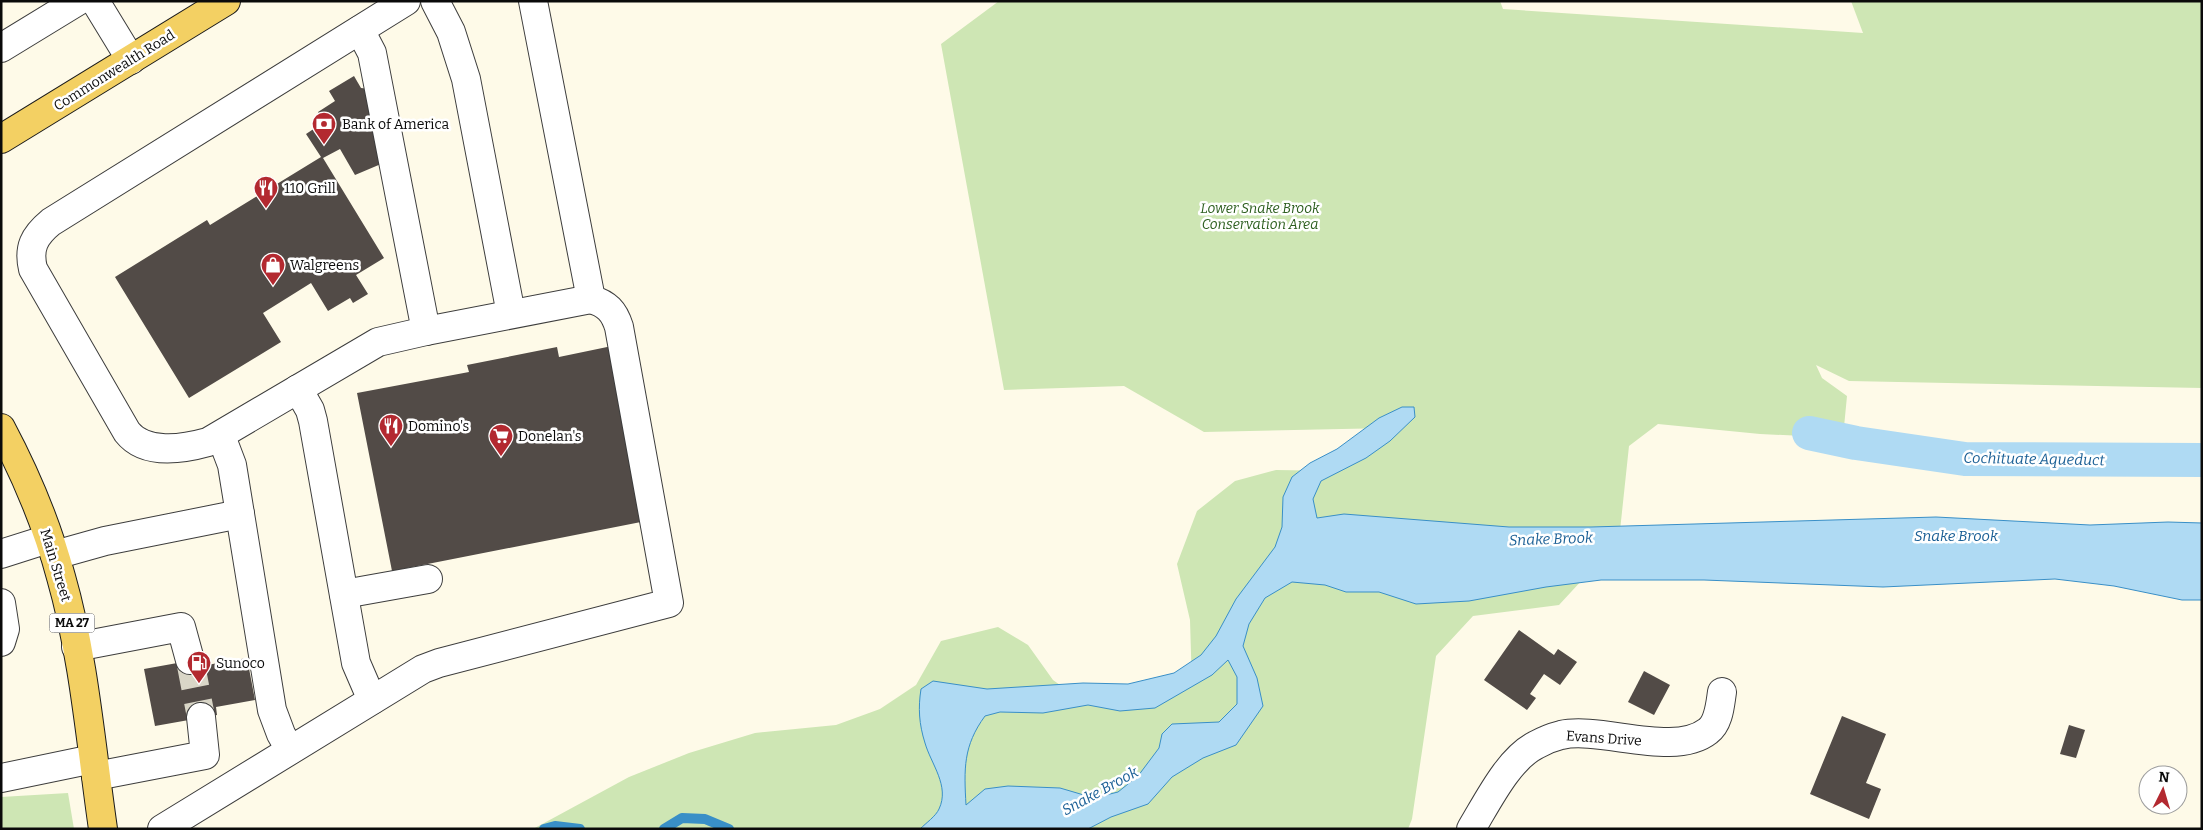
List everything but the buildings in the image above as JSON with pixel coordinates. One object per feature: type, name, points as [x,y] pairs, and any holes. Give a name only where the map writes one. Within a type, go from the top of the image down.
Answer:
[{"type":"main road","name":"Commonwealth Road","points":[[1,139],[226,1]]},
{"type":"main road","name":"Main Street","points":[[1,428],[33,496],[52,547],[76,646],[103,829]]},
{"type":"street","points":[[1,48],[78,1]]},
{"type":"street","points":[[95,1],[130,60]]},
{"type":"street","points":[[162,829],[408,677],[439,663],[670,602],[619,327],[616,316],[609,308],[591,300],[426,330],[378,342],[221,436],[197,445],[172,448],[142,444],[133,439],[33,269],[31,247],[36,237],[51,222],[406,1]]},
{"type":"street","points":[[434,1],[451,32],[466,79],[511,314]]},
{"type":"street","points":[[533,1],[591,300]]},
{"type":"street","points":[[360,30],[372,53],[426,330]]},
{"type":"street","points":[[298,389],[310,410],[313,421],[356,663],[372,700]]},
{"type":"street","points":[[221,436],[231,459],[272,710],[278,727],[290,750]]},
{"type":"street","points":[[1,554],[105,541],[240,514]]},
{"type":"street","points":[[344,594],[428,579]]},
{"type":"street","points":[[1,603],[5,628],[1,642]]},
{"type":"street","points":[[76,646],[181,627],[190,660]]},
{"type":"street","name":"Evans Drive","points":[[1471,829],[1515,761],[1534,745],[1561,735],[1591,735],[1658,742],[1689,740],[1709,731],[1719,713],[1722,692]]},
{"type":"street","points":[[1,778],[205,755],[201,718]]},
{"type":"green space","name":"Lower Snake Brook Conservation Area","points":[[999,1],[1500,1],[1503,9],[1863,33],[1851,1],[2202,1],[2202,388],[1849,381],[1816,365],[1822,378],[1847,396],[1844,427],[1824,437],[1760,434],[1658,424],[1629,446],[1619,540],[1559,605],[1473,616],[1436,656],[1412,819],[1408,829],[533,829],[629,777],[689,753],[755,733],[836,725],[880,709],[916,685],[941,641],[998,627],[1028,645],[1053,680],[1088,705],[1192,686],[1190,620],[1177,564],[1197,511],[1235,481],[1276,470],[1339,471],[1390,428],[1204,432],[1124,386],[1004,390],[941,44]]},
{"type":"green space","points":[[68,793],[74,829],[1,829],[1,797]]},
{"type":"water","points":[[1402,407],[1414,407],[1415,417],[1390,441],[1366,458],[1321,481],[1313,499],[1317,518],[1344,514],[1509,527],[1591,527],[1936,517],[2090,525],[2168,522],[2202,523],[2202,600],[2182,600],[2114,586],[2055,579],[1883,587],[1704,580],[1601,580],[1546,587],[1469,601],[1416,604],[1379,592],[1346,592],[1325,585],[1292,582],[1265,598],[1249,624],[1243,646],[1257,678],[1263,706],[1236,745],[1203,758],[1172,777],[1148,804],[1111,817],[1088,829],[920,829],[938,812],[942,800],[941,784],[921,729],[919,709],[921,689],[933,681],[987,689],[1083,683],[1128,684],[1174,673],[1201,655],[1216,636],[1236,599],[1275,547],[1282,527],[1283,497],[1292,477],[1310,463],[1337,449],[1379,418]],"holes":[[[1228,660],[1237,677],[1237,704],[1219,722],[1172,724],[1162,734],[1159,748],[1138,776],[1118,792],[1094,798],[1060,788],[1008,786],[985,789],[966,805],[966,758],[972,738],[985,716],[1000,712],[1043,713],[1088,705],[1120,711],[1155,708],[1212,675]]]},
{"type":"waterway","name":"Cochituate Aqueduct","points":[[1809,433],[1856,443],[1965,459],[2202,460]]},
{"type":"waterway","name":"Snake Brook","points":[[664,829],[682,818],[705,819],[729,829]]},
{"type":"waterway","name":"Snake Brook","points":[[544,829],[555,826],[580,829]]},
{"type":"tunnel","points":[[190,660],[201,717]]},
{"type":"place","name":"Bank of America","points":[[324,145]]},
{"type":"place","name":"110 Grill","points":[[266,209]]},
{"type":"place","name":"Walgreens","points":[[273,286]]},
{"type":"place","name":"Domino's","points":[[391,447]]},
{"type":"place","name":"Donelan's","points":[[501,457]]},
{"type":"place","name":"Sunoco","points":[[199,684]]}]
